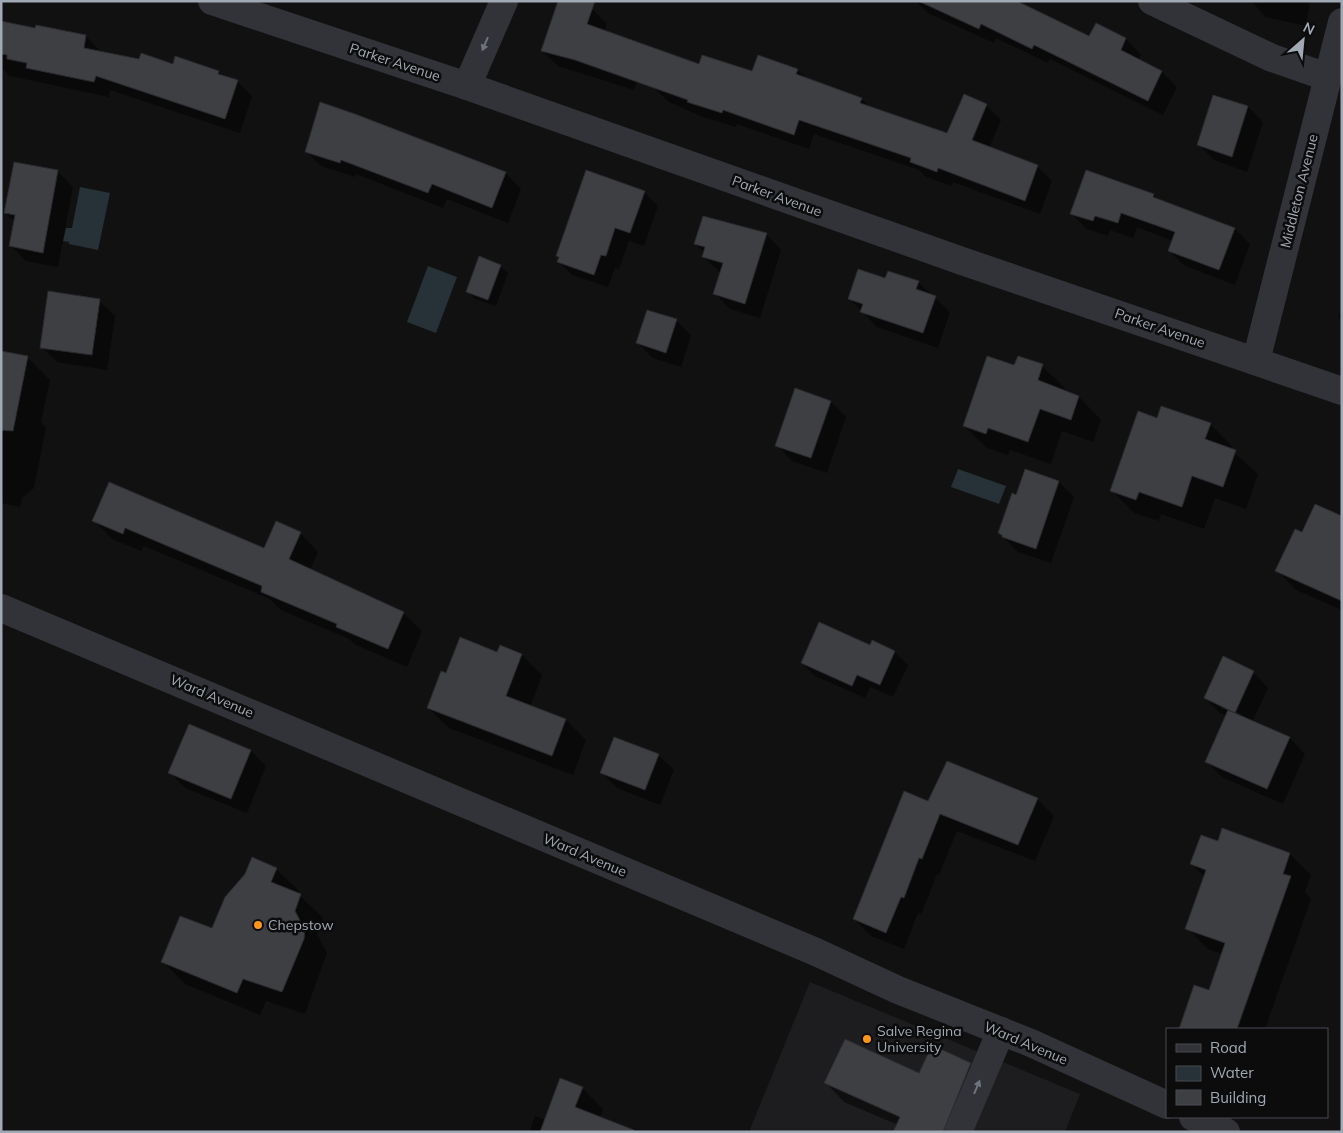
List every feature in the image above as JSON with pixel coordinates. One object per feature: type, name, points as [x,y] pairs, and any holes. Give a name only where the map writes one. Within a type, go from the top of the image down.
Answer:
[{"type":"street","name":"Parker Avenue","points":[[212,1],[467,86],[962,261],[1342,391]]},
{"type":"street","points":[[467,86],[504,1]]},
{"type":"street","points":[[1152,1],[1272,58],[1328,77]]},
{"type":"street","name":"Middleton Avenue","points":[[1256,361],[1342,22]]},
{"type":"street","name":"Ward Avenue","points":[[1,608],[283,725],[816,952],[898,990],[1001,1031],[1166,1105]]},
{"type":"street","points":[[958,1132],[1001,1031]]},
{"type":"street","points":[[1194,1118],[1226,1132]]},
{"type":"shaded area","name":"Salve Regina University","points":[[810,982],[1080,1094],[1065,1132],[749,1132]]},
{"type":"water","points":[[80,187],[110,193],[98,250],[63,241],[66,228],[72,228]]},
{"type":"water","points":[[428,266],[457,277],[436,333],[407,322]]},
{"type":"water","points":[[958,469],[1006,486],[999,504],[951,487]]},
{"type":"building","points":[[558,1],[595,1],[587,24],[699,64],[702,55],[752,71],[758,55],[798,69],[796,74],[862,98],[860,103],[947,133],[964,94],[987,104],[972,140],[1038,165],[1025,201],[938,168],[937,172],[910,162],[911,158],[799,120],[794,135],[723,110],[722,113],[687,102],[688,100],[575,60],[541,51]]},
{"type":"building","points":[[918,1],[1017,1],[1089,36],[1096,23],[1126,38],[1121,50],[1162,71],[1148,101],[1034,45],[1032,49],[981,24],[979,29]]},
{"type":"building","points":[[1,21],[35,28],[36,25],[86,35],[84,48],[139,59],[141,53],[173,64],[175,56],[219,71],[218,74],[238,80],[225,119],[96,76],[94,82],[26,68],[27,63],[7,59],[7,55],[1,54]]},
{"type":"building","points":[[1213,95],[1248,106],[1232,157],[1197,145]]},
{"type":"building","points":[[320,102],[506,172],[492,208],[432,184],[428,193],[341,160],[340,163],[305,152]]},
{"type":"building","points":[[14,162],[58,170],[43,253],[9,246],[15,215],[4,213]]},
{"type":"building","points":[[586,170],[645,191],[630,233],[615,228],[606,256],[601,255],[594,275],[557,262],[559,257],[556,256]]},
{"type":"building","points":[[1086,170],[1154,194],[1153,197],[1235,228],[1219,270],[1168,251],[1175,232],[1121,213],[1118,223],[1095,216],[1093,221],[1070,214]]},
{"type":"building","points":[[703,216],[767,233],[745,304],[713,294],[723,263],[702,257],[705,247],[694,244]]},
{"type":"building","points":[[479,256],[501,265],[488,300],[466,292]]},
{"type":"building","points":[[858,269],[885,278],[888,271],[919,281],[916,289],[936,296],[923,333],[860,312],[863,304],[848,299]]},
{"type":"building","points":[[48,291],[100,299],[92,355],[40,348]]},
{"type":"building","points":[[647,310],[677,319],[666,353],[636,343]]},
{"type":"building","points":[[1,351],[28,356],[13,431],[1,430]]},
{"type":"building","points":[[987,356],[1014,365],[1018,356],[1043,364],[1038,380],[1079,396],[1071,420],[1040,409],[1028,442],[988,428],[986,434],[963,426]]},
{"type":"building","points":[[795,388],[831,401],[811,458],[775,446]]},
{"type":"building","points":[[1161,406],[1211,423],[1205,439],[1236,450],[1223,487],[1192,476],[1182,507],[1139,492],[1136,500],[1110,491],[1138,411],[1157,418]]},
{"type":"building","points":[[1025,469],[1059,481],[1036,549],[1002,537],[998,533],[1012,493],[1016,495]]},
{"type":"building","points":[[109,482],[264,548],[276,521],[301,532],[289,559],[404,612],[388,649],[336,627],[337,624],[261,592],[262,586],[125,528],[123,534],[92,521]]},
{"type":"building","points":[[1315,504],[1342,516],[1342,601],[1275,571],[1295,529],[1302,532]]},
{"type":"building","points":[[819,622],[870,645],[872,640],[895,651],[880,685],[857,675],[852,686],[801,663]]},
{"type":"building","points":[[460,637],[497,652],[500,645],[522,654],[506,696],[566,719],[552,756],[427,708],[441,671],[446,673]]},
{"type":"building","points":[[1223,656],[1254,671],[1235,713],[1204,698]]},
{"type":"building","points":[[1228,710],[1290,737],[1267,789],[1205,762]]},
{"type":"building","points":[[189,724],[251,750],[231,799],[168,773]]},
{"type":"building","points":[[614,737],[659,754],[645,790],[600,773]]},
{"type":"building","points":[[947,761],[1038,798],[1018,845],[940,814],[922,859],[919,858],[904,898],[901,897],[886,933],[853,919],[904,791],[928,801]]},
{"type":"building","points":[[1222,828],[1290,853],[1283,874],[1291,876],[1237,1028],[1179,1028],[1194,985],[1209,990],[1225,943],[1185,929],[1206,870],[1190,864],[1201,835],[1218,841]]},
{"type":"building","name":"Chepstow","points":[[252,857],[277,868],[271,882],[301,894],[295,911],[305,930],[304,939],[282,992],[243,979],[237,993],[161,962],[180,916],[212,928],[225,897],[245,874]]},
{"type":"building","points":[[845,1039],[919,1073],[932,1045],[971,1063],[943,1132],[893,1132],[900,1117],[824,1083]]},
{"type":"building","points":[[560,1078],[583,1087],[575,1107],[634,1130],[634,1132],[540,1132]]},
{"type":"place","name":"Chepstow","points":[[258,925]]},
{"type":"place","name":"Salve Regina University","points":[[867,1039]]}]
